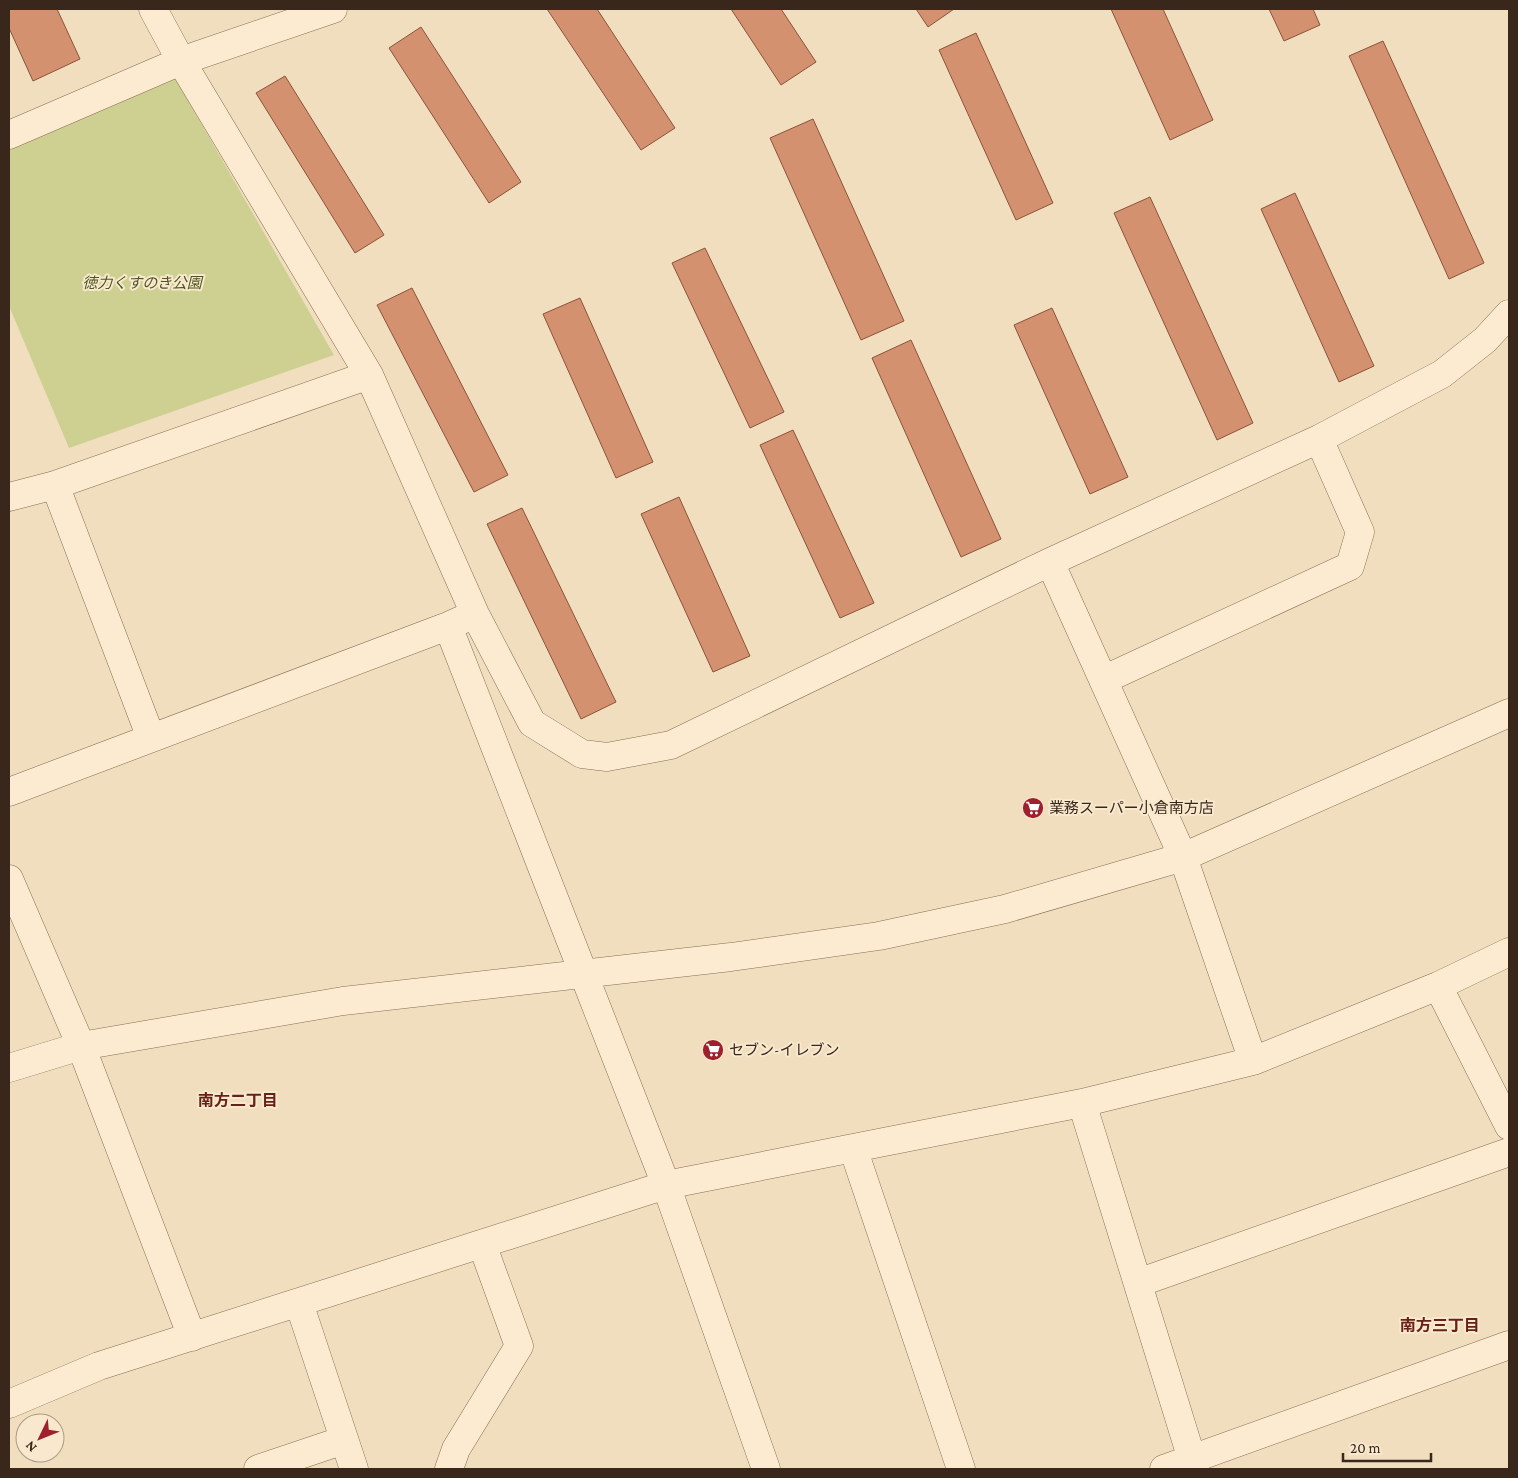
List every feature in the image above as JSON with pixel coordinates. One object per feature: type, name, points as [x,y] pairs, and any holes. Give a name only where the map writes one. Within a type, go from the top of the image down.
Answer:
[{"type":"street","points":[[153,9],[181,62],[369,375],[475,614],[532,723],[582,754],[607,757],[671,744],[1050,562],[1319,439],[1442,374],[1485,340],[1509,314]]},
{"type":"street","points":[[9,136],[181,62],[333,9]]},
{"type":"street","points":[[9,497],[55,485],[369,375]]},
{"type":"street","points":[[1103,680],[1350,566],[1360,532],[1319,439]]},
{"type":"street","points":[[55,485],[151,738]]},
{"type":"street","points":[[1050,562],[1183,857],[1253,1061]]},
{"type":"street","points":[[9,792],[448,626],[475,614]]},
{"type":"street","points":[[448,626],[666,1185],[766,1469]]},
{"type":"street","points":[[9,1068],[81,1046],[343,1001],[731,958],[879,936],[1005,909],[1183,857],[1509,713]]},
{"type":"street","points":[[9,879],[81,1046],[192,1337]]},
{"type":"street","points":[[9,1404],[99,1366],[666,1185],[1082,1103],[1253,1061],[1438,986],[1509,952]]},
{"type":"street","points":[[1438,986],[1509,1126]]},
{"type":"street","points":[[1082,1103],[1194,1464]]},
{"type":"street","points":[[853,1148],[961,1469]]},
{"type":"street","points":[[1138,1283],[1509,1152]]},
{"type":"street","points":[[449,1469],[456,1449],[519,1346],[482,1244]]},
{"type":"street","points":[[299,1303],[354,1469]]},
{"type":"street","points":[[1164,1469],[1194,1464],[1509,1344]]},
{"type":"street","points":[[258,1469],[344,1440]]},
{"type":"green space","name":"徳力くすのき公園","points":[[174,76],[334,355],[69,448],[9,306],[9,148]]},
{"type":"building","points":[[9,9],[57,9],[80,59],[33,81],[9,28]]},
{"type":"building","points":[[547,9],[597,9],[675,128],[641,150]]},
{"type":"building","points":[[731,9],[781,9],[816,62],[781,85]]},
{"type":"building","points":[[916,9],[954,9],[928,27]]},
{"type":"building","points":[[1111,9],[1163,9],[1213,120],[1170,140]]},
{"type":"building","points":[[1269,9],[1313,9],[1320,25],[1284,41]]},
{"type":"building","points":[[421,27],[521,182],[489,203],[389,48]]},
{"type":"building","points":[[976,33],[1053,203],[1016,220],[939,50]]},
{"type":"building","points":[[1383,41],[1484,263],[1449,279],[1349,56]]},
{"type":"building","points":[[285,76],[384,235],[355,253],[256,93]]},
{"type":"building","points":[[813,119],[904,321],[861,340],[770,138]]},
{"type":"building","points":[[1295,193],[1374,366],[1339,382],[1261,209]]},
{"type":"building","points":[[1150,197],[1253,423],[1217,440],[1114,213]]},
{"type":"building","points":[[705,248],[784,412],[750,428],[672,263]]},
{"type":"building","points":[[412,288],[508,475],[474,492],[377,305]]},
{"type":"building","points":[[580,298],[653,462],[616,478],[543,314]]},
{"type":"building","points":[[1052,308],[1128,477],[1090,494],[1014,325]]},
{"type":"building","points":[[911,340],[1001,539],[961,557],[872,358]]},
{"type":"building","points":[[793,430],[874,603],[840,618],[760,445]]},
{"type":"building","points":[[679,497],[750,656],[713,672],[641,514]]},
{"type":"building","points":[[522,508],[616,702],[581,719],[487,524]]},
{"type":"place","name":"業務スーパー小倉南方店","points":[[1033,808]]},
{"type":"place","name":"セブン-イレブン","points":[[713,1050]]},
{"type":"district","name":"南方二丁目","points":[[238,1100]]},
{"type":"district","name":"南方三丁目","points":[[1440,1325]]}]
